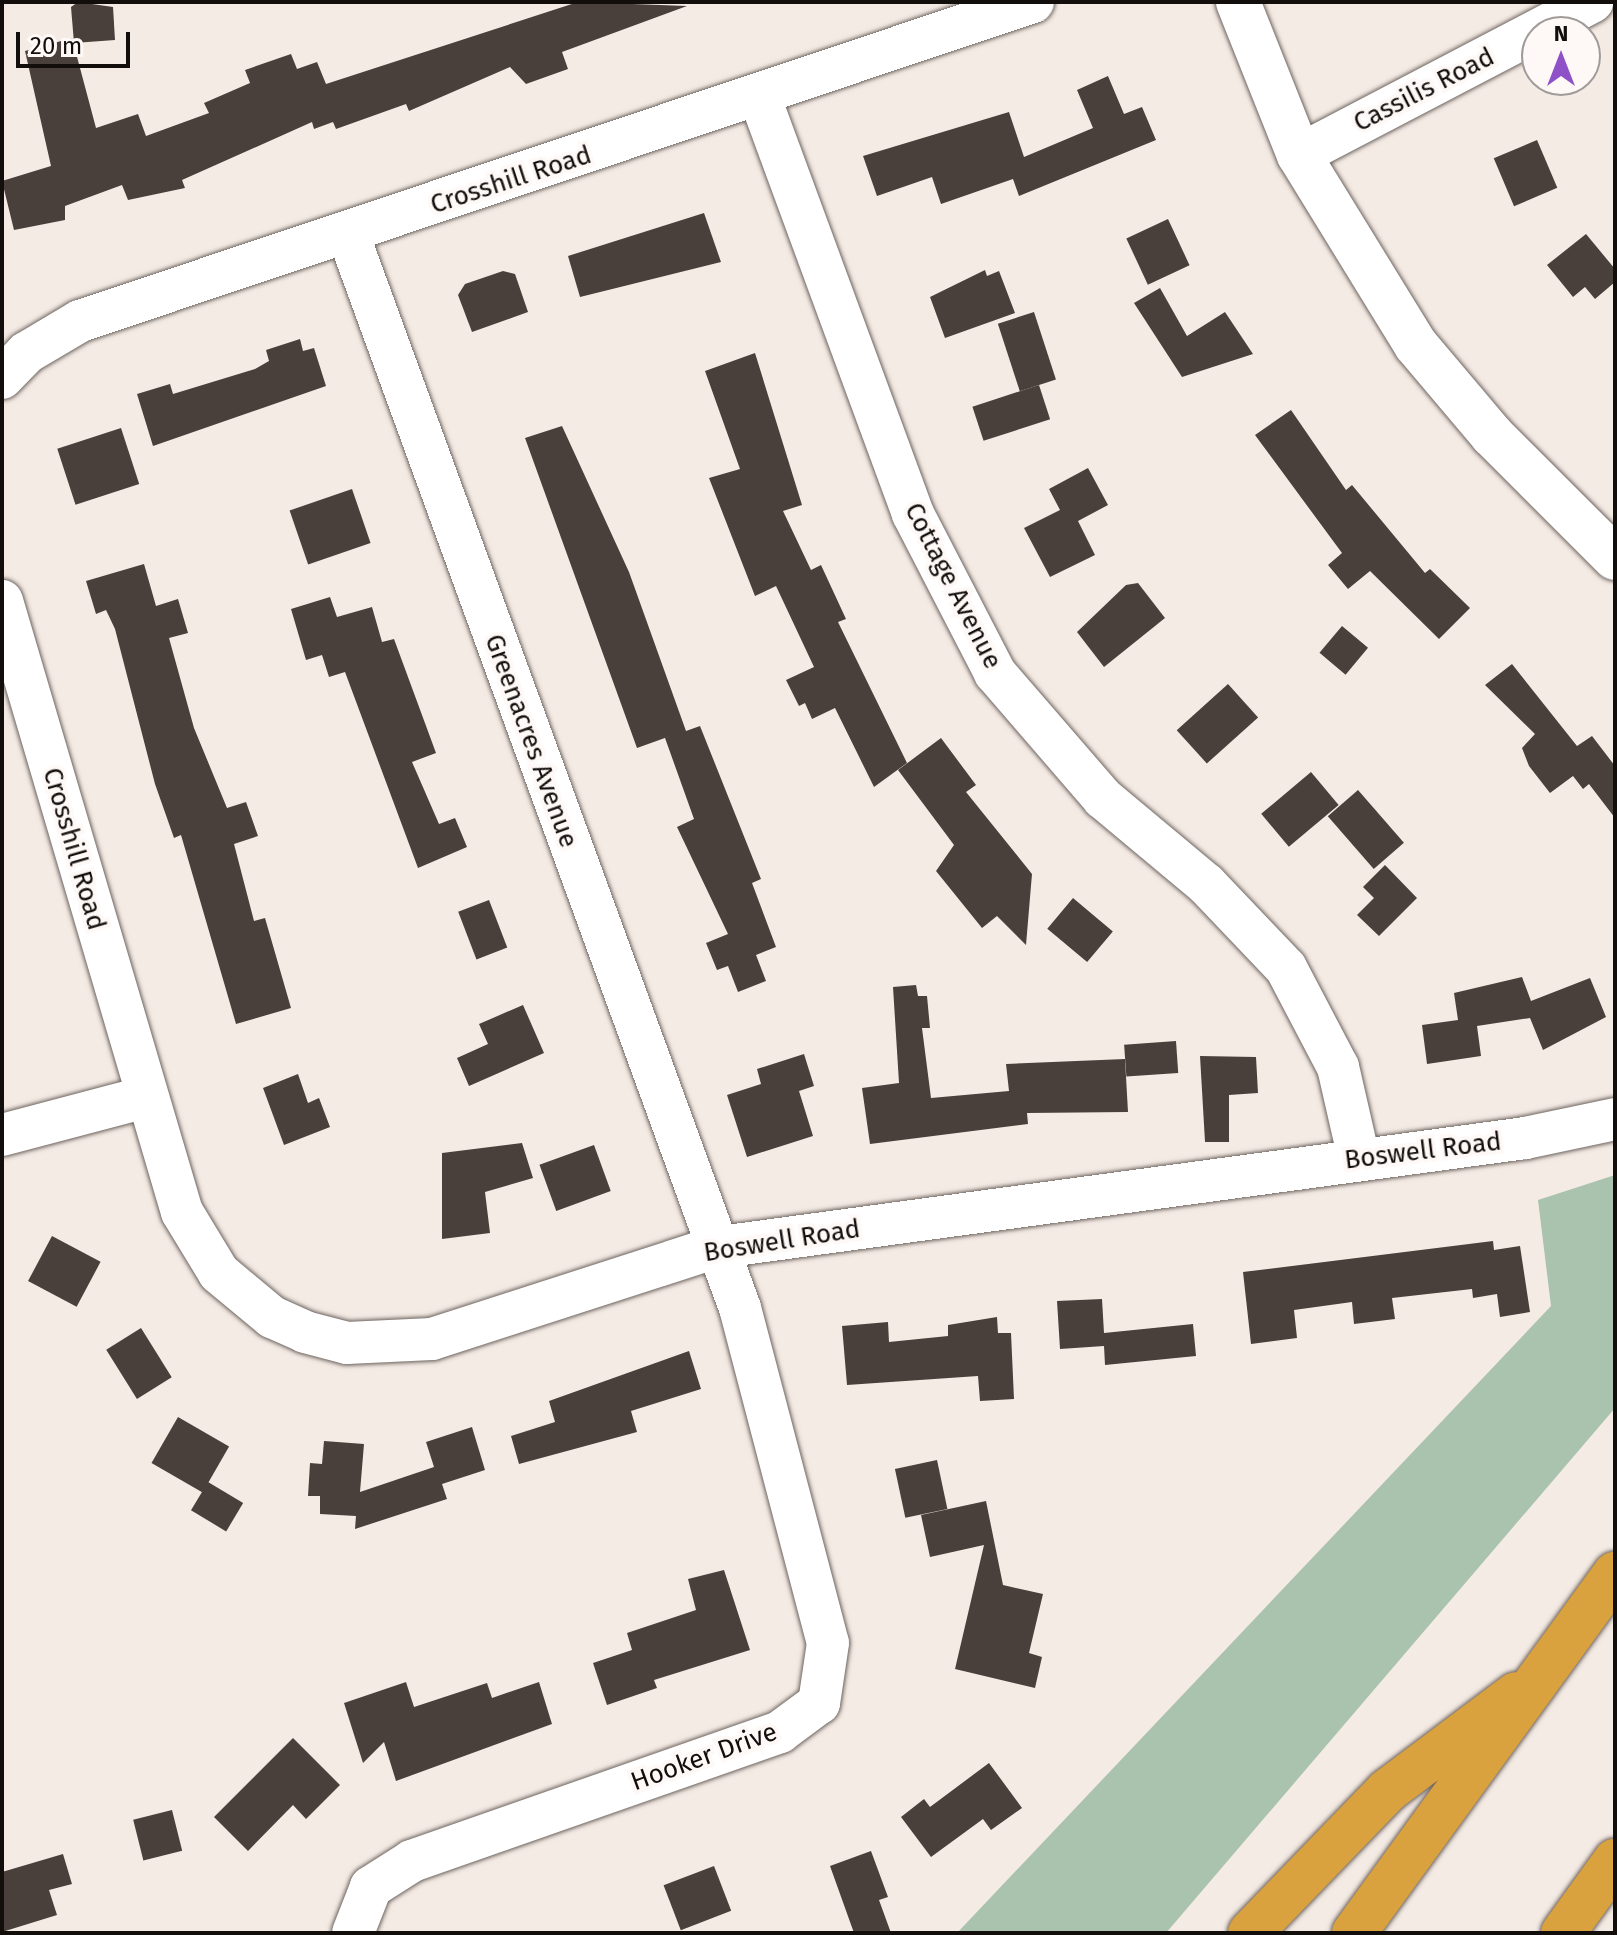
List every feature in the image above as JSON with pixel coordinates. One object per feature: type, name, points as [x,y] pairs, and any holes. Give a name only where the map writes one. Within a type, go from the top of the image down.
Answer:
[{"type":"highway","points":[[1354,1933],[1615,1574]]},
{"type":"highway","points":[[1250,1933],[1387,1791],[1538,1679]]},
{"type":"highway","points":[[1563,1933],[1615,1861]]},
{"type":"street","name":"Crosshill Road","points":[[2,378],[26,353],[80,321],[760,98],[1033,2]]},
{"type":"street","points":[[1238,2],[1299,155],[1416,345],[1492,435],[1615,558]]},
{"type":"street","name":"Cassilis Road","points":[[1299,155],[1592,2]]},
{"type":"street","name":"Cottage Avenue","points":[[760,98],[913,514],[995,673],[1103,798],[1206,884],[1286,968],[1338,1067],[1359,1159]]},
{"type":"street","name":"Greenacres Avenue","points":[[348,234],[713,1248]]},
{"type":"street","name":"Crosshill Road","points":[[2,601],[146,1097]]},
{"type":"street","points":[[2,1135],[146,1097]]},
{"type":"street","name":"Boswell Road","points":[[146,1097],[199,1243],[243,1296],[305,1332],[347,1343],[432,1339],[713,1248],[1359,1159],[1615,1119]]},
{"type":"street","name":"Hooker Drive","points":[[353,1933],[359,1905],[388,1872],[780,1732],[819,1703],[828,1643],[740,1308],[713,1248]]},
{"type":"green space","points":[[1615,1175],[1615,1408],[1166,1933],[957,1933],[1551,1306],[1538,1200]]},
{"type":"building","points":[[78,2],[113,7],[115,40],[74,43],[71,7]]},
{"type":"building","points":[[578,2],[687,6],[562,52],[568,69],[526,84],[510,67],[409,111],[406,104],[336,129],[333,122],[314,129],[312,122],[182,180],[185,188],[128,200],[122,185],[65,206],[65,220],[14,230],[2,181],[51,166],[25,51],[72,38],[96,128],[138,114],[146,136],[209,113],[204,103],[250,83],[245,70],[291,54],[297,69],[317,62],[326,84]]},
{"type":"building","points":[[1108,76],[1124,114],[1142,107],[1156,140],[1019,196],[1013,179],[941,204],[932,177],[877,196],[863,156],[1009,112],[1024,157],[1093,128],[1077,90]]},
{"type":"building","points":[[1537,140],[1557,188],[1514,206],[1494,158]]},
{"type":"building","points":[[704,213],[721,262],[580,297],[568,256]]},
{"type":"building","points":[[1168,219],[1190,265],[1148,285],[1126,238]]},
{"type":"building","points":[[1586,234],[1615,269],[1615,282],[1595,299],[1585,287],[1573,297],[1547,265]]},
{"type":"building","points":[[985,270],[987,276],[999,271],[1015,313],[945,338],[930,297]]},
{"type":"building","points":[[503,271],[515,274],[528,312],[472,332],[458,295],[465,284]]},
{"type":"building","points":[[1160,288],[1187,336],[1225,312],[1253,354],[1182,377],[1134,303]]},
{"type":"building","points":[[1034,312],[1056,380],[1020,391],[998,324]]},
{"type":"building","points":[[300,339],[303,351],[314,348],[326,386],[153,446],[137,394],[170,384],[173,394],[255,369],[269,361],[266,350]]},
{"type":"building","points":[[755,353],[802,505],[783,511],[811,570],[821,565],[846,619],[838,622],[907,763],[874,787],[835,708],[812,719],[805,703],[799,706],[786,680],[814,667],[776,586],[755,596],[709,478],[740,469],[705,371]]},
{"type":"building","points":[[1039,385],[1050,419],[984,441],[972,407]]},
{"type":"building","points":[[1291,410],[1346,490],[1352,485],[1425,573],[1430,569],[1470,608],[1439,639],[1370,571],[1348,589],[1328,565],[1342,553],[1255,435]]},
{"type":"building","points":[[562,426],[629,572],[686,731],[700,726],[761,879],[752,883],[776,947],[756,955],[766,981],[738,992],[728,966],[717,970],[706,943],[728,934],[677,827],[694,819],[665,738],[676,734],[637,748],[525,438]]},
{"type":"building","points":[[121,428],[139,484],[76,505],[57,449]]},
{"type":"building","points":[[1088,468],[1108,505],[1078,521],[1095,555],[1050,577],[1024,528],[1060,510],[1049,489]]},
{"type":"building","points":[[352,489],[371,543],[308,564],[290,510]]},
{"type":"building","points":[[144,564],[156,606],[178,599],[188,633],[169,638],[194,728],[227,808],[246,802],[258,836],[234,844],[254,921],[265,918],[291,1008],[236,1024],[181,835],[174,838],[155,784],[115,629],[106,610],[96,614],[86,581]]},
{"type":"building","points":[[1138,583],[1165,618],[1104,667],[1077,632],[1126,585]]},
{"type":"building","points":[[330,597],[337,617],[372,607],[382,642],[394,639],[436,753],[412,762],[439,824],[455,818],[467,847],[418,868],[345,672],[329,677],[322,655],[306,660],[291,609]]},
{"type":"building","points":[[1342,626],[1368,648],[1346,675],[1320,653]]},
{"type":"building","points":[[1512,664],[1577,746],[1592,736],[1615,766],[1615,818],[1589,784],[1583,789],[1573,776],[1550,793],[1529,766],[1522,748],[1535,734],[1485,685]]},
{"type":"building","points":[[1228,684],[1258,717],[1207,764],[1177,730]]},
{"type":"building","points":[[941,738],[976,785],[966,792],[1032,874],[1026,945],[997,916],[982,928],[936,871],[954,845],[898,770]]},
{"type":"building","points":[[1311,772],[1339,805],[1289,847],[1261,814]]},
{"type":"building","points":[[1358,790],[1404,843],[1374,869],[1328,816]]},
{"type":"building","points":[[1385,865],[1417,898],[1379,936],[1357,915],[1374,898],[1363,887]]},
{"type":"building","points":[[1073,898],[1113,931],[1087,962],[1047,929]]},
{"type":"building","points":[[489,900],[507,948],[476,959],[458,912]]},
{"type":"building","points":[[1522,977],[1531,1001],[1590,978],[1606,1017],[1543,1050],[1530,1018],[1477,1026],[1481,1056],[1427,1064],[1422,1025],[1458,1020],[1454,993]]},
{"type":"building","points":[[916,985],[918,996],[927,996],[930,1028],[922,1028],[931,1098],[1009,1091],[1006,1064],[1125,1059],[1128,1112],[1027,1113],[1028,1124],[870,1144],[862,1088],[899,1083],[893,987]]},
{"type":"building","points":[[523,1005],[544,1053],[469,1086],[457,1058],[488,1044],[479,1024]]},
{"type":"building","points":[[1176,1041],[1178,1073],[1126,1077],[1124,1045]]},
{"type":"building","points":[[804,1054],[814,1086],[799,1091],[813,1136],[747,1157],[727,1095],[761,1084],[757,1069]]},
{"type":"building","points":[[1200,1056],[1256,1057],[1258,1093],[1229,1095],[1229,1142],[1205,1142]]},
{"type":"building","points":[[298,1074],[308,1103],[319,1098],[330,1127],[284,1145],[263,1088]]},
{"type":"building","points":[[522,1143],[533,1178],[485,1192],[490,1233],[442,1239],[442,1153]]},
{"type":"building","points":[[594,1145],[611,1191],[556,1211],[539,1165]]},
{"type":"building","points":[[52,1236],[101,1262],[77,1307],[28,1281]]},
{"type":"building","points":[[1493,1241],[1494,1250],[1520,1246],[1530,1312],[1500,1317],[1497,1294],[1473,1298],[1472,1289],[1392,1298],[1395,1319],[1354,1324],[1352,1302],[1294,1310],[1297,1338],[1251,1344],[1243,1272]]},
{"type":"building","points":[[1102,1299],[1104,1333],[1193,1324],[1196,1356],[1105,1365],[1104,1346],[1060,1349],[1057,1301]]},
{"type":"building","points":[[997,1317],[998,1333],[1011,1333],[1014,1399],[980,1401],[978,1376],[847,1385],[842,1326],[888,1322],[889,1342],[948,1336],[948,1325]]},
{"type":"building","points":[[141,1328],[172,1377],[137,1399],[106,1350]]},
{"type":"building","points":[[689,1351],[701,1389],[631,1411],[637,1432],[519,1464],[511,1436],[555,1422],[549,1401]]},
{"type":"building","points":[[178,1417],[229,1446],[203,1492],[152,1463]]},
{"type":"building","points":[[472,1427],[485,1470],[442,1484],[447,1499],[355,1529],[356,1516],[320,1514],[320,1496],[308,1496],[310,1463],[322,1464],[324,1441],[364,1444],[360,1492],[434,1467],[426,1442]]},
{"type":"building","points":[[937,1460],[947,1509],[905,1518],[895,1469]]},
{"type":"building","points":[[208,1482],[243,1503],[226,1531],[191,1510]]},
{"type":"building","points":[[986,1501],[1003,1585],[1043,1594],[1029,1653],[1042,1657],[1035,1688],[955,1669],[984,1545],[930,1557],[921,1515]]},
{"type":"building","points":[[724,1570],[750,1650],[654,1680],[657,1688],[607,1705],[593,1663],[632,1650],[627,1633],[696,1610],[688,1579]]},
{"type":"building","points":[[406,1682],[414,1707],[487,1683],[492,1698],[539,1682],[552,1724],[396,1781],[384,1742],[363,1763],[344,1703]]},
{"type":"building","points":[[293,1738],[340,1785],[306,1819],[293,1805],[248,1851],[214,1817]]},
{"type":"building","points":[[989,1763],[1022,1808],[991,1830],[983,1819],[931,1857],[901,1817],[924,1799],[930,1807]]},
{"type":"building","points":[[172,1810],[182,1851],[143,1860],[133,1820]]},
{"type":"building","points":[[871,1851],[888,1897],[879,1900],[891,1933],[854,1933],[830,1866]]},
{"type":"building","points":[[63,1854],[72,1884],[49,1890],[57,1915],[2,1932],[2,1872]]},
{"type":"building","points":[[714,1866],[731,1911],[681,1930],[664,1885]]}]
